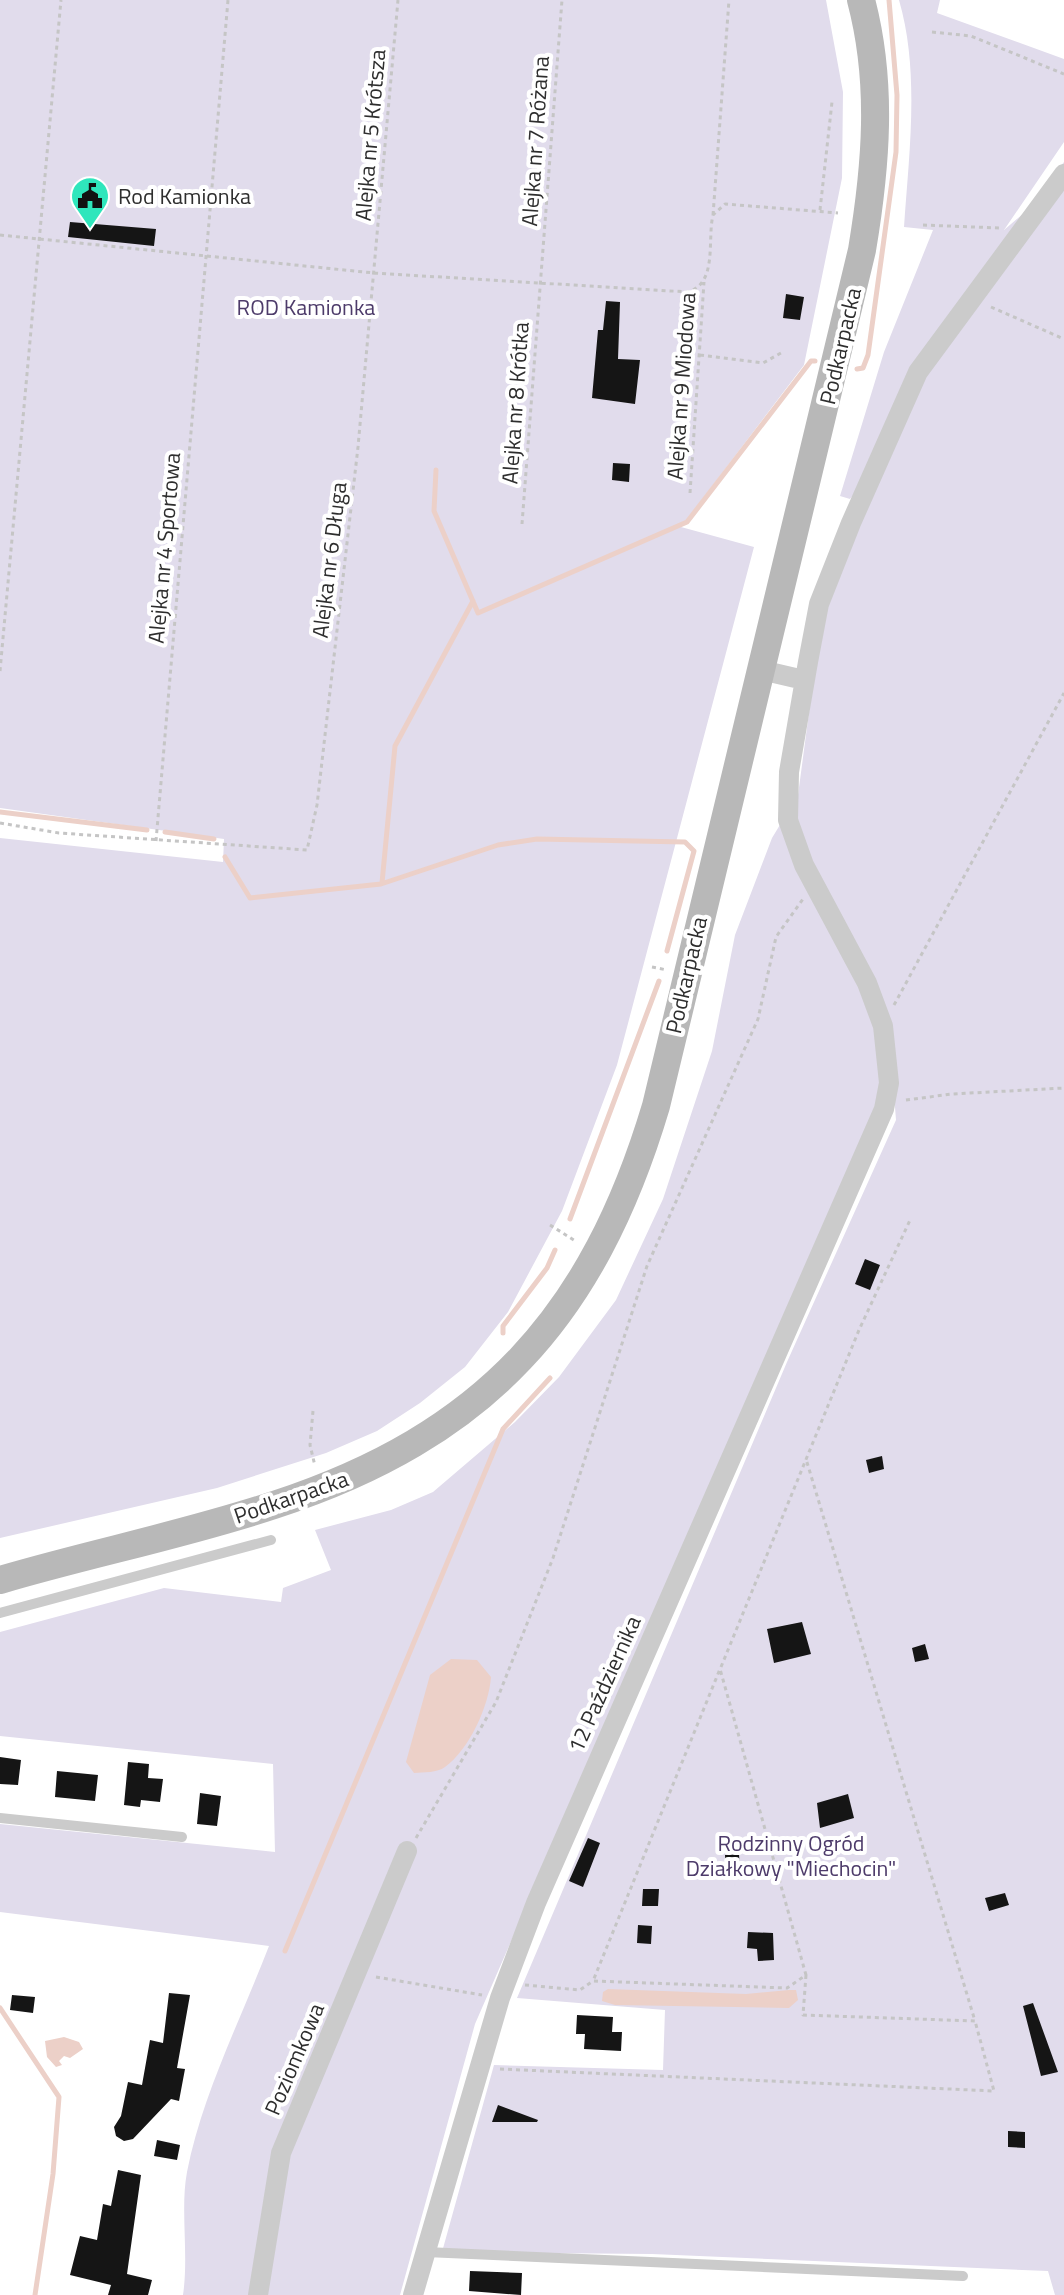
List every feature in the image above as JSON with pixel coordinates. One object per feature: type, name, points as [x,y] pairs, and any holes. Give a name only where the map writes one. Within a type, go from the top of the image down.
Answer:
[{"type":"main road","name":"Podkarpacka","points":[[0,1580],[224,1520],[324,1487],[382,1463],[421,1440],[493,1388],[547,1331],[598,1255],[626,1194],[656,1106],[851,301],[870,202],[875,95],[861,0]]},
{"type":"street","name":"12 Października","points":[[413,2295],[503,1990],[576,1807],[884,1109],[889,1083],[883,1026],[867,983],[793,840],[788,820],[789,772],[819,604],[918,372],[1064,174]]},
{"type":"street","points":[[761,670],[804,680]]},
{"type":"street","name":"Poziomkowa","points":[[258,2295],[281,2153],[407,1851]]},
{"type":"lane","points":[[0,1613],[271,1540]]},
{"type":"lane","points":[[0,1818],[182,1837]]},
{"type":"lane","points":[[426,2252],[963,2276]]},
{"type":"path","points":[[0,671],[61,0]]},
{"type":"path","name":"Alejka nr 4 Sportowa","points":[[156,841],[228,0]]},
{"type":"path","name":"Alejka nr 5 Krótsza","points":[[374,273],[398,0]]},
{"type":"path","name":"Alejka nr 7 Różana","points":[[541,284],[562,0]]},
{"type":"path","name":"Alejka nr 9 Miodowa","points":[[690,493],[698,355],[713,215],[729,0]]},
{"type":"path","points":[[932,32],[971,36],[1064,74]]},
{"type":"path","points":[[820,212],[832,102]]},
{"type":"path","points":[[713,215],[725,204],[732,203],[838,213]]},
{"type":"path","points":[[923,225],[1025,230]]},
{"type":"path","points":[[0,235],[374,273],[688,292],[704,282]]},
{"type":"path","name":"Alejka nr 6 Długa","points":[[156,841],[307,850],[319,789],[358,447],[374,273]]},
{"type":"path","name":"Alejka nr 8 Krótka","points":[[522,524],[541,284]]},
{"type":"path","points":[[973,299],[1064,339]]},
{"type":"path","points":[[698,355],[763,363],[781,353]]},
{"type":"path","points":[[883,1026],[1064,693]]},
{"type":"path","points":[[0,823],[59,833],[156,841]]},
{"type":"path","points":[[407,1851],[496,1702],[553,1558],[647,1266],[758,1019],[776,937],[814,884]]},
{"type":"path","points":[[884,1109],[925,1097],[1064,1088]]},
{"type":"path","points":[[356,1974],[503,1990],[580,1990],[593,1981],[806,1459],[911,1218]]},
{"type":"path","points":[[550,1225],[598,1255]]},
{"type":"path","points":[[313,1411],[310,1445],[324,1487]]},
{"type":"path","points":[[480,2065],[494,2069],[994,2091],[806,1459]]},
{"type":"path","points":[[720,1669],[806,1975],[803,2015],[975,2021]]},
{"type":"path","points":[[593,1981],[787,1988],[806,1975]]},
{"type":"green space","name":"ROD Kamionka","points":[[0,0],[826,0],[843,92],[842,178],[804,365],[681,527],[754,547],[617,1065],[562,1211],[508,1312],[465,1367],[420,1403],[377,1431],[326,1453],[217,1488],[0,1538],[0,838],[223,862],[224,839],[0,808]]},
{"type":"green space","name":"Rodzinny Ogród Działkowy \"Miechocin\"","points":[[899,0],[940,0],[937,13],[1064,59],[1064,142],[1004,230],[1024,213],[1064,162],[1064,2295],[1055,2295],[1048,2271],[652,2254],[442,2252],[494,2065],[663,2070],[665,2010],[517,1998],[787,1362],[896,1120],[892,1068],[475,2024],[400,2295],[183,2295],[185,2186],[194,2143],[212,2086],[269,1946],[0,1912],[0,1824],[275,1852],[273,1764],[0,1736],[0,1632],[164,1588],[281,1602],[283,1588],[331,1570],[315,1530],[391,1510],[433,1492],[515,1422],[559,1377],[616,1300],[663,1199],[712,1051],[735,935],[772,838],[798,795],[820,630],[857,491],[850,499],[840,496],[884,352],[933,230],[904,227],[911,84]]},
{"type":"shaded area","points":[[451,1659],[477,1660],[491,1677],[486,1701],[470,1739],[454,1759],[438,1770],[414,1773],[406,1762],[430,1675]]},
{"type":"shaded area","points":[[608,1989],[746,1994],[796,1990],[798,2000],[789,2008],[615,2005],[602,2001],[603,1992]]},
{"type":"shaded area","points":[[64,2037],[79,2042],[83,2049],[70,2058],[64,2056],[59,2061],[62,2065],[56,2067],[47,2057],[45,2041]]},
{"type":"building","points":[[70,222],[156,229],[154,246],[68,237]]},
{"type":"building","points":[[786,294],[804,297],[800,320],[783,318]]},
{"type":"building","points":[[606,301],[620,302],[618,359],[640,360],[635,404],[592,398],[598,330],[603,330]]},
{"type":"building","points":[[613,463],[630,464],[629,482],[612,480]]},
{"type":"building","points":[[865,1259],[880,1265],[870,1290],[855,1284]]},
{"type":"building","points":[[882,1456],[884,1469],[869,1473],[866,1460]]},
{"type":"building","points":[[802,1622],[811,1654],[774,1663],[767,1629]]},
{"type":"building","points":[[925,1644],[929,1659],[915,1662],[912,1648]]},
{"type":"building","points":[[0,1757],[21,1760],[18,1785],[0,1784]]},
{"type":"building","points":[[128,1762],[149,1764],[148,1778],[163,1779],[160,1802],[141,1800],[140,1807],[124,1805]]},
{"type":"building","points":[[57,1771],[98,1775],[95,1801],[55,1797]]},
{"type":"building","points":[[200,1793],[221,1796],[217,1826],[197,1824]]},
{"type":"building","points":[[848,1794],[854,1818],[820,1828],[817,1803]]},
{"type":"building","points":[[588,1838],[600,1843],[583,1887],[569,1881]]},
{"type":"building","points":[[739,1854],[740,1873],[726,1874],[725,1855]]},
{"type":"building","points":[[643,1889],[659,1889],[658,1906],[642,1906]]},
{"type":"building","points":[[1005,1893],[1009,1905],[989,1911],[985,1898]]},
{"type":"building","points":[[638,1925],[652,1926],[651,1944],[637,1943]]},
{"type":"building","points":[[748,1932],[773,1933],[774,1960],[758,1961],[757,1949],[747,1948]]},
{"type":"building","points":[[169,1993],[190,1995],[177,2068],[185,2069],[179,2101],[171,2099],[133,2139],[124,2141],[116,2136],[114,2127],[121,2116],[128,2082],[142,2085],[150,2040],[163,2043]]},
{"type":"building","points":[[12,1995],[35,1997],[33,2013],[10,2010]]},
{"type":"building","points":[[1033,2003],[1058,2072],[1041,2076],[1023,2006]]},
{"type":"building","points":[[577,2015],[613,2017],[612,2032],[622,2032],[621,2051],[584,2049],[585,2034],[576,2034]]},
{"type":"building","points":[[498,2105],[538,2120],[492,2122]]},
{"type":"building","points":[[1008,2131],[1025,2132],[1025,2148],[1008,2147]]},
{"type":"building","points":[[157,2140],[180,2145],[177,2160],[154,2156]]},
{"type":"building","points":[[118,2170],[141,2175],[127,2274],[152,2280],[148,2295],[108,2295],[111,2285],[70,2275],[80,2236],[97,2240],[103,2204],[111,2206]]},
{"type":"building","points":[[470,2271],[522,2273],[521,2295],[469,2291]]},
{"type":"waterway","points":[[857,369],[863,368],[868,355],[896,152],[897,95],[889,0]]},
{"type":"waterway","points":[[436,470],[434,511],[478,613],[687,522],[811,361],[815,361]]},
{"type":"waterway","points":[[382,883],[395,746],[473,601]]},
{"type":"waterway","points":[[0,812],[147,830]]},
{"type":"waterway","points":[[165,832],[214,839]]},
{"type":"waterway","points":[[225,857],[250,898],[381,884],[498,845],[537,839],[685,842],[694,851],[667,951]]},
{"type":"waterway","points":[[570,1219],[659,981]]},
{"type":"waterway","points":[[503,1333],[503,1326],[547,1268],[555,1250]]},
{"type":"waterway","points":[[285,1951],[503,1429],[550,1378]]},
{"type":"waterway","points":[[0,2008],[59,2097],[53,2174],[35,2295]]},
{"type":"place","name":"Rod Kamionka","points":[[90,230]]}]
